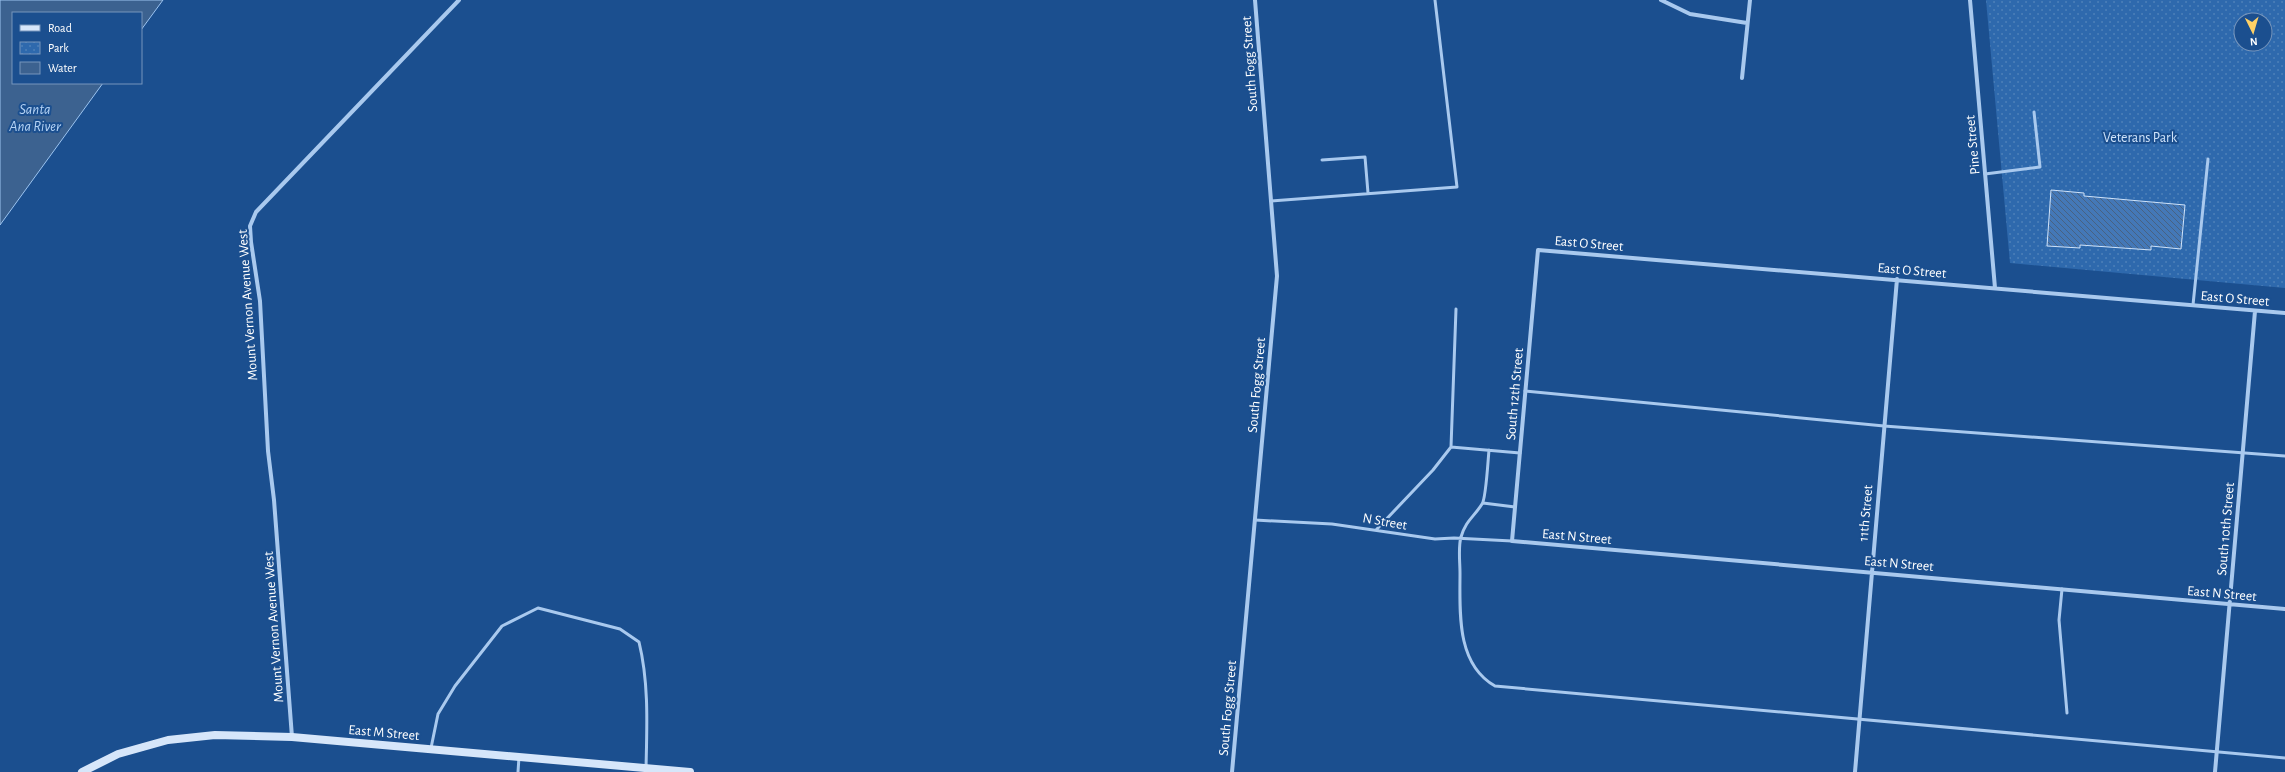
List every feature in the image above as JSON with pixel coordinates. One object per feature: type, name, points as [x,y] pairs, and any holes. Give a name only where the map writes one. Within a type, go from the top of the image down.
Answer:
[{"type":"street","name":"Mount Vernon Avenue West","points":[[292,737],[274,500],[268,451],[260,301],[250,226],[256,212],[459,0]]},
{"type":"street","name":"South Fogg Street","points":[[1232,772],[1276,276],[1255,0]]},
{"type":"street","points":[[1661,0],[1690,14],[1747,23]]},
{"type":"street","points":[[1742,78],[1750,0]]},
{"type":"street","name":"Pine Street","points":[[1970,0],[1995,288]]},
{"type":"street","name":"East O Street","points":[[1538,250],[2285,313]]},
{"type":"street","name":"South 12th Street","points":[[1512,541],[1538,250]]},
{"type":"street","name":"11th Street","points":[[1854,772],[1896,279]]},
{"type":"street","name":"South 10th Street","points":[[2215,772],[2255,311]]},
{"type":"street","name":"East N Street","points":[[1512,541],[2285,609]]},
{"type":"street","name":"East M Street","points":[[82,772],[118,754],[168,740],[215,735],[292,737],[690,772]]},
{"type":"lane","points":[[1271,201],[1457,187],[1435,0]]},
{"type":"lane","points":[[1985,174],[2040,167],[2034,112]]},
{"type":"lane","points":[[1322,160],[1365,157],[1368,193]]},
{"type":"lane","points":[[2193,305],[2208,159]]},
{"type":"lane","points":[[1377,529],[1433,470],[1451,447],[1456,309]]},
{"type":"lane","points":[[1525,391],[1884,426],[2285,456]]},
{"type":"lane","points":[[1451,447],[1520,453]]},
{"type":"lane","points":[[1489,450],[1484,503],[1470,517],[1460,538],[1460,614],[1464,642],[1477,672],[1484,680],[1495,686],[2285,758]]},
{"type":"lane","points":[[1484,503],[1515,507]]},
{"type":"lane","name":"N Street","points":[[1255,520],[1332,524],[1377,529],[1428,539],[1460,538],[1512,541]]},
{"type":"lane","points":[[2062,589],[2059,620],[2067,713]]},
{"type":"lane","points":[[431,750],[438,714],[455,686],[502,626],[538,608],[620,629],[639,642],[646,670],[646,768]]},
{"type":"lane","points":[[518,772],[520,757]]},
{"type":"green space","name":"Veterans Park","points":[[1986,0],[2285,0],[2285,288],[2010,263]]},
{"type":"water","name":"Santa Ana River","points":[[0,0],[163,0],[142,29],[142,12],[12,12],[12,84],[102,84],[0,225]]},
{"type":"building","points":[[2051,190],[2084,193],[2084,196],[2185,205],[2181,249],[2151,246],[2151,250],[2080,245],[2080,248],[2047,246]]}]
